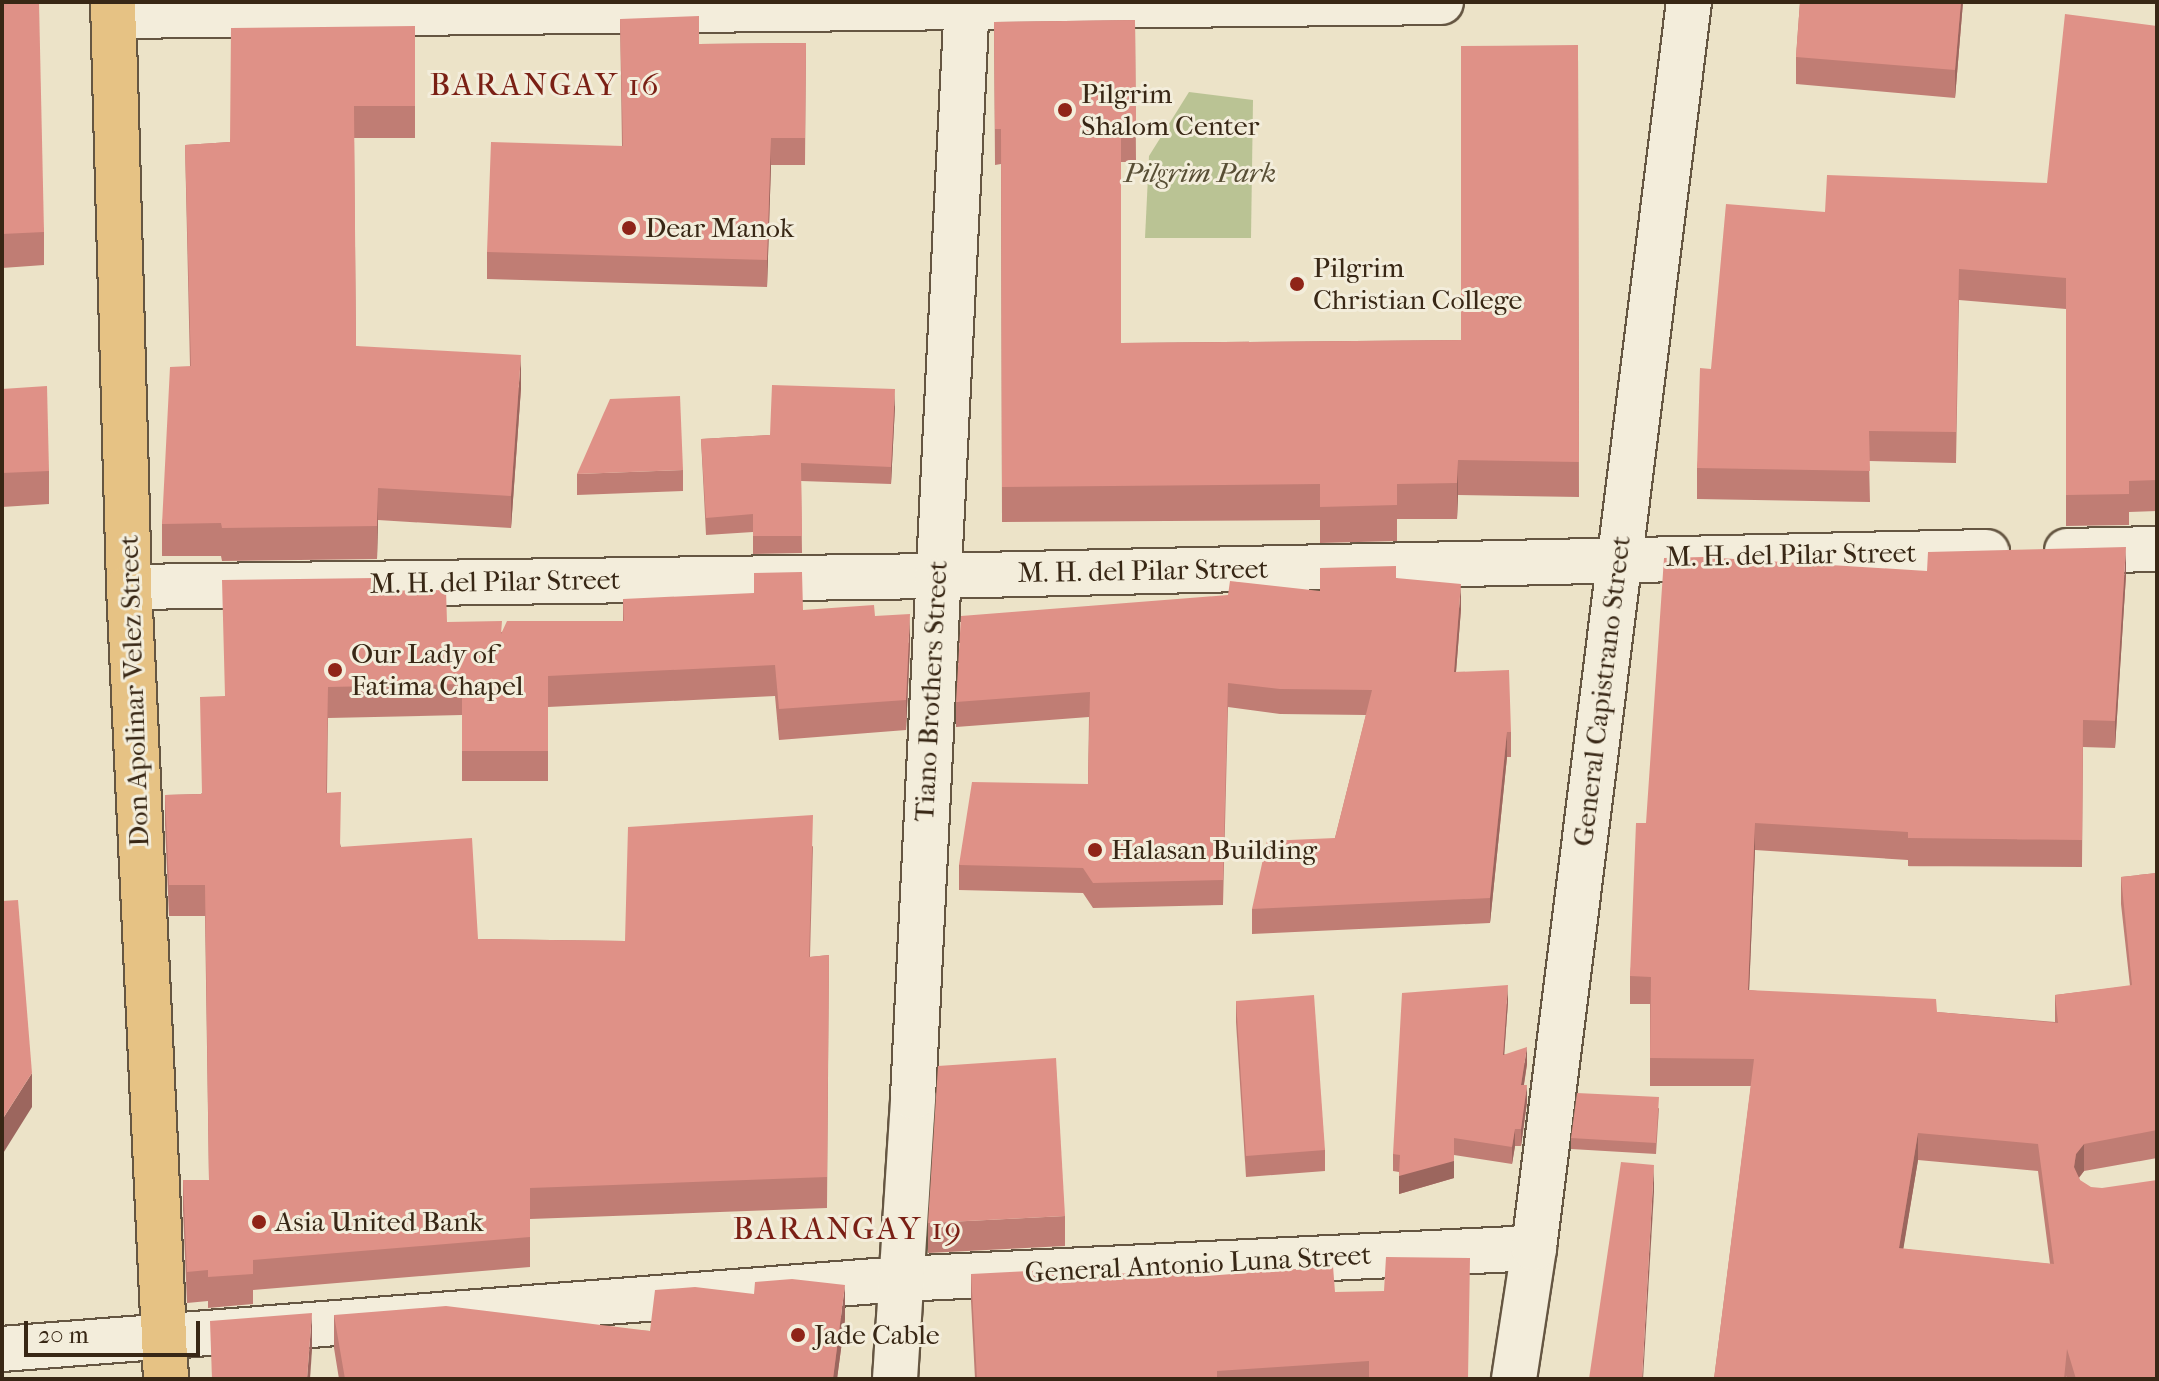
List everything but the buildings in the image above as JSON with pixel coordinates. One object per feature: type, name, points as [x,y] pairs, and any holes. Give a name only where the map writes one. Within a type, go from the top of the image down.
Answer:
[{"type":"main road","name":"Don Apolinar Velez Street","points":[[113,9],[129,587],[166,1358]]},
{"type":"street","points":[[113,9],[1441,2]]},
{"type":"street","name":"General Capistrano Street","points":[[1514,1379],[1534,1248],[1689,2]]},
{"type":"street","name":"Tiano Brothers Street","points":[[895,1379],[967,5]]},
{"type":"street","name":"M. H. del Pilar Street","points":[[129,587],[937,576],[1618,558],[2157,549]]},
{"type":"street","name":"General Antonio Luna Street","points":[[2,1349],[166,1358],[901,1279],[1534,1248]]},
{"type":"green space","name":"Pilgrim Park","points":[[1189,92],[1253,100],[1251,238],[1145,238],[1149,156]]},
{"type":"place","name":"Pilgrim Shalom Center","points":[[1065,110]]},
{"type":"place","name":"Dear Manok","points":[[629,228]]},
{"type":"place","name":"Pilgrim Christian College","points":[[1297,284]]},
{"type":"place","name":"Our Lady of Fatima Chapel","points":[[335,670]]},
{"type":"place","name":"Halasan Building","points":[[1095,850]]},
{"type":"place","name":"Asia United Bank","points":[[259,1222]]},
{"type":"place","name":"Jade Cable","points":[[798,1335]]},
{"type":"district","name":"BARANGAY 16","points":[[545,85]]},
{"type":"district","name":"BARANGAY 19","points":[[848,1229]]}]
